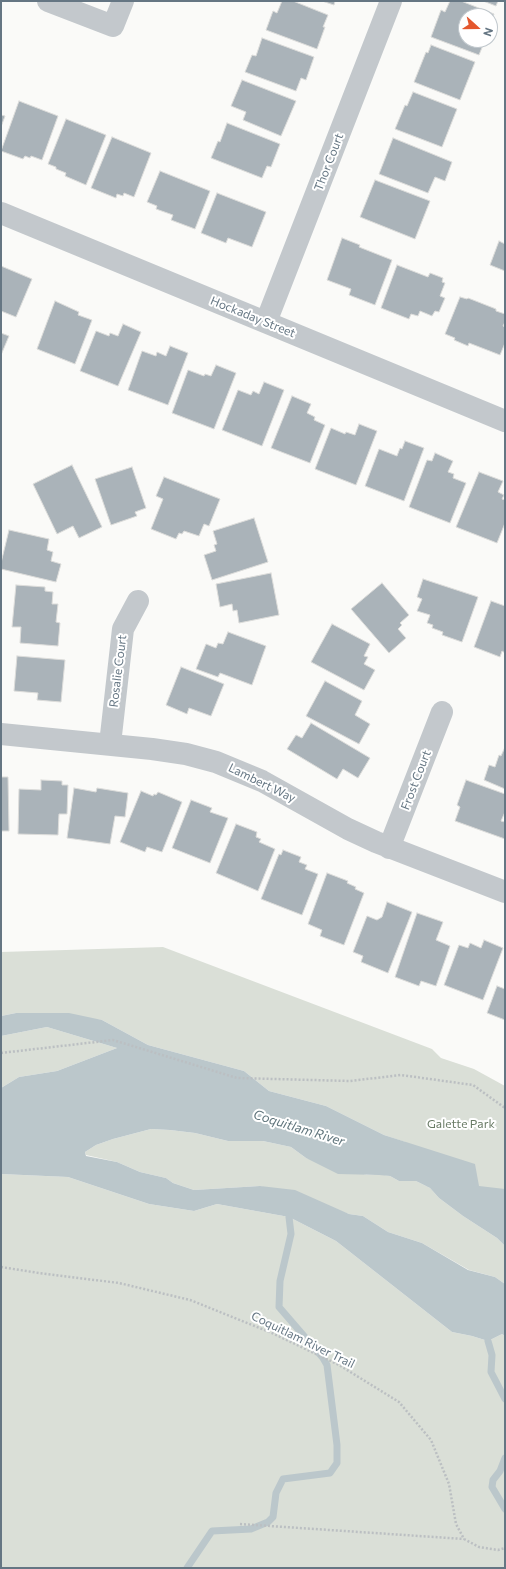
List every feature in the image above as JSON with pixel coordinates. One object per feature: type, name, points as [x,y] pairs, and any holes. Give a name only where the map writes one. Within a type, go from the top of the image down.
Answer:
[{"type":"street","points":[[48,1],[113,26],[123,1]]},
{"type":"street","name":"Thor Court","points":[[266,322],[391,1]]},
{"type":"street","name":"Hockaday Street","points":[[1,213],[505,421]]},
{"type":"street","name":"Rosalie Court","points":[[110,744],[122,634],[128,618],[138,601]]},
{"type":"street","name":"Frost Court","points":[[390,848],[442,712]]},
{"type":"street","name":"Lambert Way","points":[[1,734],[152,749],[186,754],[229,767],[280,791],[348,829],[390,848],[505,892]]},
{"type":"path","points":[[1,1053],[113,1040],[237,1078],[350,1080],[402,1075],[473,1085],[505,1108]]},
{"type":"path","name":"Coquitlam River Trail","points":[[1,1267],[119,1283],[190,1300],[272,1333],[339,1365],[399,1402],[431,1440],[449,1484],[456,1524],[464,1539]]},
{"type":"path","points":[[240,1524],[464,1539],[479,1546],[498,1550],[505,1548]]},
{"type":"green space","name":"Galette Park","points":[[163,947],[432,1049],[441,1058],[474,1069],[505,1086],[505,1206],[405,1142],[384,1135],[326,1106],[269,1091],[244,1071],[148,1045],[102,1020],[16,1013],[1,1016],[1,952]]},
{"type":"green space","points":[[47,1027],[117,1048],[57,1071],[19,1077],[1,1088],[1,1036]]},
{"type":"green space","points":[[151,1129],[195,1133],[228,1141],[263,1141],[291,1147],[306,1158],[367,1175],[379,1174],[390,1176],[399,1181],[416,1181],[430,1188],[439,1198],[497,1238],[505,1246],[505,1284],[495,1277],[469,1270],[422,1243],[388,1232],[363,1216],[349,1214],[260,1186],[194,1190],[173,1183],[166,1178],[140,1172],[117,1162],[86,1155],[85,1152],[96,1145]]},
{"type":"green space","points":[[1,1174],[68,1177],[149,1204],[194,1211],[217,1204],[289,1217],[336,1241],[452,1332],[488,1341],[502,1334],[505,1336],[505,1568],[1,1568]]},
{"type":"water","name":"Coquitlam River","points":[[16,1013],[69,1013],[102,1020],[148,1045],[244,1071],[269,1091],[326,1106],[384,1135],[475,1164],[479,1186],[505,1189],[505,1246],[497,1238],[439,1198],[430,1188],[416,1181],[399,1181],[390,1176],[379,1175],[338,1174],[306,1158],[291,1147],[263,1141],[228,1141],[195,1133],[151,1129],[113,1139],[96,1145],[85,1152],[86,1156],[117,1162],[140,1172],[166,1178],[173,1183],[194,1190],[260,1186],[295,1190],[349,1214],[363,1216],[388,1232],[422,1243],[468,1270],[495,1277],[505,1284],[505,1336],[502,1334],[488,1341],[452,1332],[336,1241],[289,1217],[217,1204],[194,1211],[149,1204],[68,1177],[1,1174],[1,1088],[19,1077],[57,1071],[117,1048],[47,1027],[1,1036],[1,1016]]},
{"type":"building","points":[[282,1],[293,1],[328,15],[317,49],[266,30],[273,11],[277,13]]},
{"type":"building","points":[[322,1],[335,1],[334,5]]},
{"type":"building","points":[[450,1],[461,1],[479,8],[458,8],[458,47],[431,37],[441,10],[445,12]]},
{"type":"building","points":[[483,1],[498,1],[496,6]]},
{"type":"building","points":[[262,38],[314,57],[306,80],[301,78],[296,91],[245,72],[252,55],[256,56]]},
{"type":"building","points":[[431,45],[475,62],[460,100],[414,82],[426,52],[428,53]]},
{"type":"building","points":[[460,48],[482,48],[479,55]]},
{"type":"building","points":[[242,80],[296,101],[281,136],[243,120],[246,112],[231,106]]},
{"type":"building","points":[[413,92],[457,109],[442,147],[395,129],[405,105],[407,106]]},
{"type":"building","points":[[19,101],[58,116],[42,160],[31,156],[30,158],[25,156],[23,159],[1,151]]},
{"type":"building","points":[[1,115],[5,116],[1,127]]},
{"type":"building","points":[[66,119],[106,135],[86,185],[65,176],[66,173],[48,164]]},
{"type":"building","points":[[227,123],[280,144],[271,167],[267,166],[262,178],[211,158],[218,141],[220,142]]},
{"type":"building","points":[[112,137],[151,153],[134,197],[124,193],[123,196],[117,194],[116,198],[91,188]]},
{"type":"building","points":[[393,138],[452,162],[445,181],[435,177],[428,193],[379,174]]},
{"type":"building","points":[[160,171],[210,191],[195,229],[171,220],[173,215],[156,209],[157,206],[147,202]]},
{"type":"building","points":[[375,180],[430,201],[415,239],[360,217]]},
{"type":"building","points":[[217,193],[266,212],[252,247],[228,238],[226,243],[201,233]]},
{"type":"building","points":[[342,238],[360,245],[359,247],[392,260],[375,305],[349,295],[351,289],[327,280]]},
{"type":"building","points":[[499,241],[505,244],[505,271],[490,265]]},
{"type":"building","points":[[397,265],[428,277],[430,273],[443,278],[442,282],[445,283],[440,296],[445,298],[439,312],[435,311],[432,316],[420,311],[418,316],[411,314],[409,319],[381,308]]},
{"type":"building","points":[[1,266],[32,279],[16,317],[1,311]]},
{"type":"building","points":[[460,297],[468,298],[505,314],[505,322],[503,326],[505,327],[505,343],[500,355],[469,343],[468,346],[445,334]]},
{"type":"building","points":[[55,301],[79,312],[78,315],[92,320],[75,364],[37,349]]},
{"type":"building","points":[[123,324],[141,332],[118,386],[80,371],[96,331],[109,336],[110,333],[118,336]]},
{"type":"building","points":[[1,333],[9,336],[1,355]]},
{"type":"building","points":[[170,346],[188,353],[168,405],[128,390],[142,351],[156,356],[157,352],[166,356]]},
{"type":"building","points":[[216,365],[236,373],[214,429],[172,413],[188,370],[204,376],[205,374],[211,376]]},
{"type":"building","points":[[264,382],[284,390],[262,446],[222,430],[238,390],[251,395],[253,391],[259,394]]},
{"type":"building","points":[[292,396],[311,404],[307,413],[315,417],[314,420],[325,425],[310,463],[271,448]]},
{"type":"building","points":[[359,424],[377,431],[356,485],[315,469],[331,428],[345,434],[346,432],[355,435]]},
{"type":"building","points":[[405,441],[424,448],[404,501],[365,486],[379,449],[397,456]]},
{"type":"building","points":[[435,453],[453,461],[448,472],[454,474],[453,478],[466,483],[450,523],[409,507],[427,460],[432,461]]},
{"type":"building","points":[[72,465],[102,527],[79,538],[73,526],[57,534],[33,484]]},
{"type":"building","points":[[132,467],[146,508],[135,512],[137,516],[111,525],[95,479]]},
{"type":"building","points":[[479,472],[503,481],[498,492],[504,495],[502,499],[505,500],[505,523],[497,543],[456,527]]},
{"type":"building","points":[[164,477],[220,499],[209,526],[204,524],[199,536],[184,531],[182,534],[179,533],[176,539],[151,529],[163,499],[156,496]]},
{"type":"building","points":[[254,518],[268,562],[212,580],[204,555],[216,551],[214,545],[217,544],[213,531]]},
{"type":"building","points":[[9,530],[49,539],[47,550],[53,552],[51,561],[61,564],[56,582],[1,569],[1,563]]},
{"type":"building","points":[[271,573],[279,615],[239,623],[237,610],[233,611],[232,604],[220,607],[216,584]]},
{"type":"building","points":[[423,579],[478,597],[462,642],[442,635],[443,632],[432,628],[433,625],[427,623],[430,615],[417,611],[422,599],[417,597]]},
{"type":"building","points":[[382,583],[409,615],[400,623],[402,625],[398,629],[406,638],[389,653],[351,609]]},
{"type":"building","points":[[16,585],[45,587],[45,591],[53,592],[52,604],[58,604],[56,622],[60,623],[58,646],[20,643],[21,627],[12,627]]},
{"type":"building","points":[[491,601],[505,606],[505,653],[502,651],[500,657],[474,647]]},
{"type":"building","points":[[332,624],[370,644],[364,656],[368,657],[364,664],[375,670],[364,690],[311,662]]},
{"type":"building","points":[[228,632],[266,646],[252,685],[220,673],[218,677],[196,669],[206,644],[216,648],[218,643],[223,644]]},
{"type":"building","points":[[17,656],[65,660],[61,702],[37,700],[38,693],[14,691]]},
{"type":"building","points":[[181,667],[224,684],[211,716],[189,708],[187,714],[166,705]]},
{"type":"building","points":[[325,681],[362,701],[355,715],[370,724],[359,744],[306,716]]},
{"type":"building","points":[[311,723],[370,758],[358,778],[343,769],[337,779],[287,749],[296,735],[302,738]]},
{"type":"building","points":[[505,747],[505,789],[484,780],[489,765],[495,767],[499,755],[501,756]]},
{"type":"building","points":[[1,777],[8,777],[9,831],[1,831]]},
{"type":"building","points":[[41,780],[62,781],[62,785],[68,785],[67,814],[59,814],[58,835],[18,834],[19,789],[41,790]]},
{"type":"building","points":[[466,780],[505,794],[505,812],[501,821],[505,822],[505,839],[455,821],[460,807],[457,805]]},
{"type":"building","points":[[74,788],[96,792],[97,788],[128,793],[125,817],[115,816],[110,844],[67,838]]},
{"type":"building","points":[[141,791],[153,796],[158,792],[182,802],[162,852],[147,847],[145,852],[120,842]]},
{"type":"building","points":[[191,800],[212,808],[210,812],[228,818],[210,863],[172,848]]},
{"type":"building","points":[[236,824],[257,832],[256,837],[261,839],[259,842],[275,849],[258,891],[216,873]]},
{"type":"building","points":[[283,850],[301,857],[299,862],[307,865],[305,869],[318,874],[302,915],[261,899],[279,854],[281,855]]},
{"type":"building","points":[[327,873],[348,881],[347,883],[356,887],[355,889],[364,893],[344,945],[320,936],[322,930],[308,924]]},
{"type":"building","points":[[387,902],[412,912],[388,973],[361,962],[363,956],[353,952],[367,916],[377,920],[382,917]]},
{"type":"building","points":[[417,913],[443,922],[436,940],[450,946],[436,986],[421,981],[419,986],[395,977]]},
{"type":"building","points":[[484,940],[503,948],[483,1000],[444,985],[459,945],[468,948],[470,943],[481,948]]},
{"type":"building","points":[[497,986],[505,989],[505,1020],[487,1013]]},
{"type":"waterway","points":[[187,1568],[212,1531],[251,1529],[268,1522],[273,1517],[276,1493],[283,1479],[330,1473],[337,1463],[337,1445],[327,1365],[323,1358],[279,1307],[280,1281],[291,1234],[289,1217]]},
{"type":"waterway","points":[[488,1341],[492,1355],[491,1372],[505,1399]]},
{"type":"waterway","points":[[505,1458],[500,1471],[493,1480],[492,1487],[505,1509]]}]
